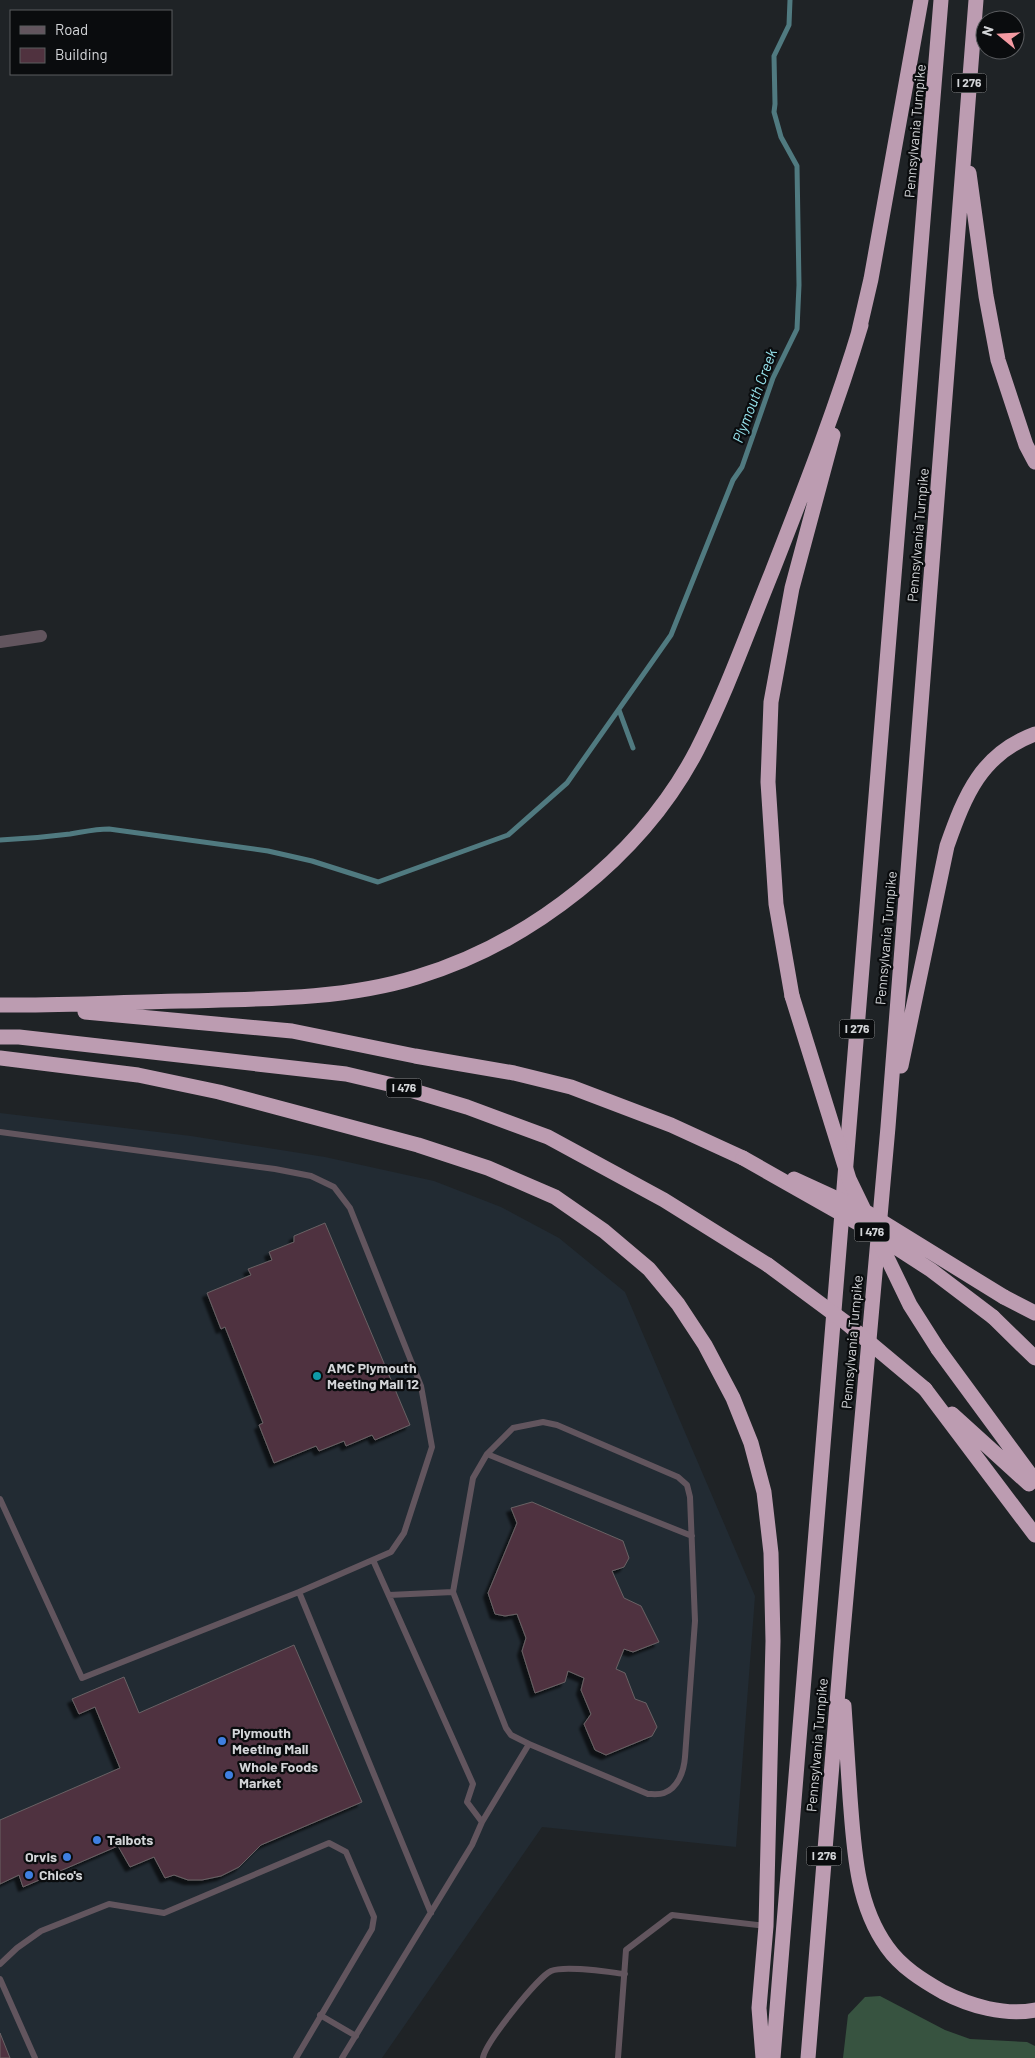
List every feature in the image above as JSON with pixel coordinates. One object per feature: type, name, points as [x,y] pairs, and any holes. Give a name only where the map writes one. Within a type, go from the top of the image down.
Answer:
[{"type":"highway","points":[[920,0],[871,279],[844,393],[792,588],[771,702],[768,782],[775,886],[792,996],[849,1179],[910,1305],[938,1349],[1035,1481]]},
{"type":"highway","name":"Pennsylvania Turnpike","points":[[773,2058],[942,0]]},
{"type":"highway","name":"Pennsylvania Turnpike","points":[[808,2058],[841,1654],[888,1127],[976,0]]},
{"type":"highway","points":[[965,147],[986,296],[998,360],[1026,445],[1035,462]]},
{"type":"highway","points":[[18,1005],[299,997],[395,984],[440,970],[499,944],[524,930],[572,896],[609,863],[646,824],[681,777],[697,750],[728,682],[797,507],[835,405],[860,325]]},
{"type":"highway","points":[[888,1127],[947,846],[971,786],[985,767],[1001,752],[1023,738],[1035,734]]},
{"type":"highway","name":"I 476","points":[[0,1005],[18,1005],[292,1031],[415,1056],[514,1073],[571,1087],[671,1126],[743,1158],[871,1231],[930,1270],[993,1317],[1035,1358]]},
{"type":"highway","name":"I 476","points":[[0,1037],[19,1037],[190,1055],[346,1074],[397,1086],[458,1104],[548,1136],[664,1200],[768,1265],[845,1322],[925,1389],[1035,1490]]},
{"type":"highway","points":[[0,1058],[138,1075],[210,1090],[418,1145],[488,1168],[555,1197],[604,1231],[649,1269],[678,1304],[705,1345],[734,1398],[751,1443],[764,1492],[771,1553],[773,1641],[766,1926],[759,2008],[763,2058]]},
{"type":"highway","points":[[743,1158],[815,1187],[866,1212],[1004,1297],[1035,1313]]},
{"type":"highway","points":[[925,1389],[1035,1535]]},
{"type":"highway","points":[[841,1654],[853,1838],[864,1899],[878,1933],[887,1947],[908,1970],[951,1996],[993,2010],[1027,2012],[1035,2010]]},
{"type":"street","points":[[0,642],[41,636]]},
{"type":"lane","points":[[0,1132],[275,1169],[311,1176],[334,1187],[350,1208],[421,1386],[432,1444],[425,1473],[404,1533],[391,1552],[299,1592],[82,1678],[0,1498]]},
{"type":"lane","points":[[543,1422],[557,1425],[678,1477],[687,1485],[690,1497],[692,1536],[695,1621],[686,1757],[684,1770],[676,1783],[664,1793],[648,1794],[511,1735],[506,1728],[453,1592],[473,1478],[487,1454],[513,1428],[543,1422]]},
{"type":"lane","points":[[487,1454],[692,1536]]},
{"type":"lane","points":[[373,1560],[474,1784],[467,1802],[482,1822]]},
{"type":"lane","points":[[299,1592],[431,1913]]},
{"type":"lane","points":[[389,1595],[453,1592]]},
{"type":"lane","points":[[342,2058],[472,1845],[482,1822],[529,1744]]},
{"type":"lane","points":[[0,1964],[17,1948],[41,1931],[109,1904],[164,1913],[329,1843],[346,1852],[374,1917],[372,1929],[296,2058]]},
{"type":"lane","points":[[618,2058],[626,1950],[672,1915],[766,1926]]},
{"type":"lane","points":[[483,2058],[484,2051],[492,2037],[519,2004],[550,1971],[560,1969],[625,1974]]},
{"type":"lane","points":[[0,1979],[35,2058]]},
{"type":"lane","points":[[320,2015],[356,2036]]},
{"type":"shaded area","name":"Plymouth Meeting Mall","points":[[0,1113],[191,1136],[325,1157],[434,1181],[501,1207],[559,1238],[625,1292],[755,1596],[736,1847],[542,1827],[382,2058],[0,2058]]},
{"type":"green space","points":[[880,1996],[945,2030],[970,2039],[1027,2042],[1035,2046],[1035,2058],[843,2058],[848,2015],[865,1997]]},
{"type":"building","name":"AMC Plymouth Meeting Mall 12","points":[[325,1223],[410,1425],[375,1440],[372,1435],[346,1446],[344,1441],[319,1451],[316,1446],[274,1463],[259,1425],[263,1423],[225,1327],[221,1329],[207,1293],[251,1275],[248,1269],[272,1260],[269,1252],[294,1242],[294,1236]]},
{"type":"building","points":[[532,1502],[623,1541],[629,1558],[624,1567],[612,1571],[624,1598],[641,1606],[659,1642],[633,1652],[624,1649],[616,1669],[625,1673],[635,1699],[646,1703],[657,1727],[652,1736],[606,1755],[595,1750],[584,1724],[591,1714],[581,1690],[584,1678],[568,1671],[565,1682],[535,1693],[522,1651],[526,1638],[517,1614],[505,1616],[495,1614],[488,1593],[517,1523],[511,1508]]},
{"type":"building","name":"Plymouth Meeting Mall","points":[[294,1645],[362,1802],[261,1845],[239,1867],[221,1876],[202,1880],[188,1880],[174,1875],[165,1878],[154,1857],[130,1867],[118,1846],[23,1887],[19,1875],[0,1884],[0,1820],[120,1768],[95,1707],[79,1714],[72,1699],[124,1677],[139,1713]]},
{"type":"building","points":[[0,2033],[10,2058],[0,2058]]},
{"type":"waterway","name":"Plymouth Creek","points":[[0,840],[109,829],[268,851],[312,861],[378,882],[508,835],[567,783],[671,635],[733,480],[742,467],[773,378],[797,329],[799,285],[797,166],[781,137],[774,112],[774,56],[789,25],[790,0]]},
{"type":"waterway","name":"Plymouth Creek","points":[[619,710],[633,748]]},
{"type":"place","name":"AMC Plymouth Meeting Mall 12","points":[[317,1376]]},
{"type":"place","name":"Plymouth Meeting Mall","points":[[222,1741]]},
{"type":"place","name":"Whole Foods Market","points":[[229,1775]]},
{"type":"place","name":"Talbots","points":[[97,1840]]},
{"type":"place","name":"Orvis","points":[[67,1857]]},
{"type":"place","name":"Chico's","points":[[29,1875]]}]
